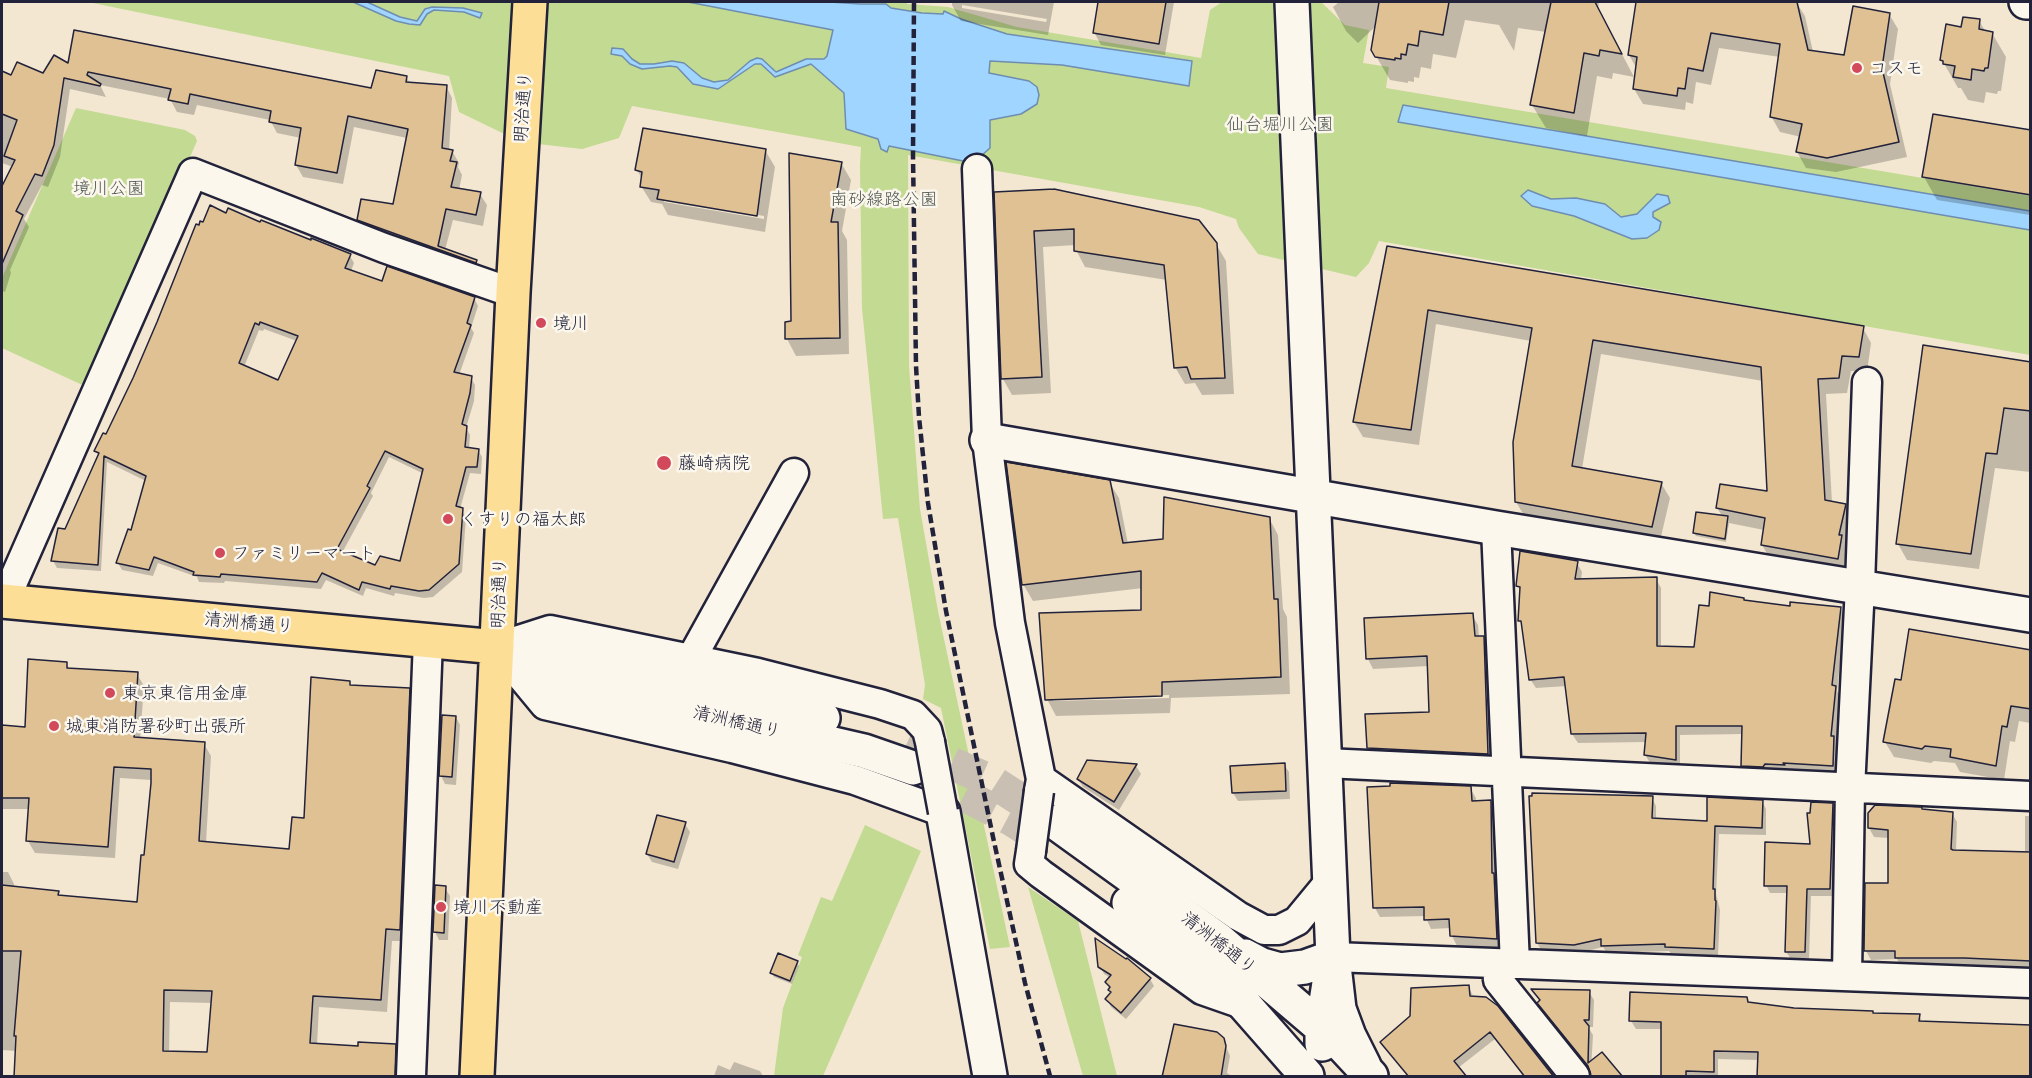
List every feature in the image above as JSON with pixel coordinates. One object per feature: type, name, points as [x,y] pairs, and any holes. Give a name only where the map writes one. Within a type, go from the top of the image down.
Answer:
[{"type":"main road","name":"明治通り","points":[[477,1077],[518,177],[530,2]]},
{"type":"main road","name":"清洲橋通り","points":[[3,602],[497,647]]},
{"type":"street","points":[[1292,2],[1333,957],[1340,1010],[1349,1036],[1369,1073]]},
{"type":"street","points":[[977,168],[987,440],[1010,623],[1040,785],[1046,839]]},
{"type":"street","points":[[3,602],[193,173],[384,248],[513,292]]},
{"type":"street","points":[[1847,975],[1850,789],[1867,382]]},
{"type":"street","points":[[987,440],[1496,528],[2031,615]]},
{"type":"street","points":[[691,659],[794,474]]},
{"type":"street","points":[[1496,528],[1508,771],[1506,964],[1498,980],[1575,1077]]},
{"type":"street","points":[[943,812],[855,780],[732,748],[545,705],[497,647],[550,630],[791,681],[913,715],[927,730],[917,751],[943,812],[990,1077]]},
{"type":"street","points":[[411,1077],[428,640]]},
{"type":"street","name":"清洲橋通り","points":[[497,647],[547,678],[864,751],[917,751]]},
{"type":"street","points":[[1326,764],[2031,796]]},
{"type":"street","points":[[1040,785],[1238,916],[1264,930],[1279,930],[1297,921],[1330,881]]},
{"type":"street","name":"清洲橋通り","points":[[1046,839],[1221,941],[1322,1028],[1369,1073]]},
{"type":"street","name":"清洲橋通り","points":[[1046,839],[1206,961],[1307,1077]]},
{"type":"street","points":[[1221,941],[1262,965],[1280,970],[1305,967],[1333,957],[2031,983]]},
{"type":"street","points":[[1245,1005],[1279,1007],[1304,999],[1321,983],[1333,957]]},
{"type":"street","points":[[1324,1077],[1322,1028],[1333,957]]},
{"type":"green space","name":"仙台堀川公園","points":[[88,2],[907,2],[907,4],[948,7],[1017,27],[1201,58],[1210,10],[1222,2],[1321,2],[1345,25],[1369,30],[1363,63],[1389,67],[1386,88],[2030,196],[2030,355],[1379,241],[1369,263],[1356,277],[1258,254],[1239,228],[1236,219],[1199,207],[908,155],[909,366],[920,509],[938,611],[1010,947],[990,949],[941,708],[923,699],[925,685],[898,518],[883,519],[862,308],[861,147],[632,106],[619,138],[582,149],[521,142],[459,112],[449,76]]},
{"type":"green space","name":"境川公園","points":[[76,108],[185,130],[195,136],[197,141],[89,388],[2,348],[2,278]]},
{"type":"green space","points":[[865,825],[921,851],[823,1076],[774,1076],[783,1008],[802,957],[798,955],[821,897],[832,901]]},
{"type":"green space","points":[[1028,887],[1078,921],[1117,1076],[1083,1076]]},
{"type":"water","points":[[353,2],[367,2],[400,17],[417,21],[425,9],[432,7],[463,8],[482,13],[480,18],[464,12],[434,10],[427,14],[420,25],[396,21]]},
{"type":"water","points":[[688,2],[830,2],[886,4],[891,8],[922,13],[943,14],[944,11],[1007,34],[1192,61],[1189,86],[1062,65],[990,61],[989,73],[1029,81],[1037,87],[1039,95],[1037,104],[1021,114],[990,120],[990,148],[973,163],[889,146],[887,152],[881,149],[878,139],[846,129],[844,93],[811,64],[775,77],[761,64],[755,64],[718,89],[693,84],[677,67],[642,69],[630,64],[622,56],[611,54],[612,48],[623,49],[640,64],[672,61],[684,63],[702,78],[714,82],[728,80],[750,61],[757,58],[762,59],[776,72],[806,59],[824,59],[827,56],[833,30]]},
{"type":"water","points":[[1403,105],[2030,211],[2030,230],[1398,122]]},
{"type":"water","points":[[1528,190],[1551,199],[1576,198],[1605,204],[1621,217],[1637,214],[1657,194],[1668,196],[1670,203],[1653,212],[1653,217],[1661,222],[1659,230],[1647,238],[1632,239],[1574,216],[1532,206],[1521,196]]},
{"type":"building","points":[[1098,2],[1166,2],[1159,44],[1093,33]]},
{"type":"building","points":[[1379,2],[1449,2],[1443,35],[1420,31],[1418,46],[1408,44],[1406,55],[1401,54],[1401,59],[1375,57],[1371,50]]},
{"type":"building","points":[[1551,2],[1595,2],[1622,54],[1600,50],[1599,56],[1584,53],[1574,113],[1530,105]]},
{"type":"building","points":[[1636,2],[1797,2],[1808,50],[1844,55],[1853,6],[1890,13],[1882,68],[1899,142],[1827,158],[1796,152],[1802,124],[1770,117],[1780,44],[1711,33],[1703,71],[1688,68],[1685,89],[1678,88],[1677,96],[1633,89],[1637,57],[1628,55]]},
{"type":"building","points":[[1963,17],[1980,19],[1979,29],[1993,32],[1988,68],[1984,71],[1972,69],[1971,80],[1953,77],[1955,66],[1943,64],[1940,60],[1946,24],[1961,27]]},
{"type":"building","points":[[74,30],[371,88],[376,70],[407,76],[406,82],[447,85],[442,148],[453,150],[450,161],[457,162],[451,187],[481,192],[476,215],[446,209],[438,246],[477,260],[476,263],[357,220],[361,199],[393,204],[408,129],[348,116],[337,173],[295,165],[301,128],[269,122],[271,111],[190,94],[188,104],[168,100],[171,89],[88,72],[87,75],[101,84],[100,86],[64,78],[54,145],[42,176],[35,174],[16,211],[23,215],[2,264],[2,186],[15,160],[4,156],[17,120],[2,114],[2,71],[11,75],[17,62],[43,73],[54,55],[68,63]]},
{"type":"building","points":[[1933,114],[2031,130],[2031,195],[1922,177]]},
{"type":"building","points":[[643,128],[766,149],[757,216],[657,199],[659,190],[640,187],[642,172],[635,170]]},
{"type":"building","points":[[789,153],[842,162],[831,222],[838,222],[840,338],[785,339],[785,322],[791,321]]},
{"type":"building","points":[[1054,189],[1199,220],[1217,243],[1225,378],[1191,379],[1187,367],[1174,368],[1164,265],[1074,251],[1074,229],[1034,231],[1042,377],[1001,379],[994,192]]},
{"type":"building","points":[[210,205],[226,213],[228,208],[260,222],[261,220],[351,254],[345,268],[382,281],[387,266],[475,297],[467,323],[471,325],[454,372],[472,376],[462,424],[467,426],[465,447],[479,449],[477,467],[466,467],[456,506],[463,508],[459,564],[429,590],[419,591],[391,586],[390,589],[362,582],[359,590],[322,573],[317,582],[221,574],[220,577],[193,575],[194,572],[154,557],[149,570],[116,563],[128,529],[131,530],[146,476],[104,456],[98,565],[51,561],[58,528],[65,529],[99,453],[94,451],[103,433],[106,434],[133,378],[196,224],[203,222]],"holes":[[[260,322],[298,336],[278,380],[239,363],[255,323],[259,325]],[[385,451],[423,469],[400,561],[380,556],[375,565],[337,549],[370,488],[367,486]]]},
{"type":"building","points":[[1387,246],[1864,326],[1859,357],[1842,356],[1839,378],[1818,379],[1825,500],[1846,504],[1839,535],[1842,535],[1838,559],[1761,545],[1765,518],[1716,508],[1720,484],[1767,491],[1761,367],[1593,340],[1572,466],[1662,482],[1652,527],[1515,502],[1513,442],[1532,328],[1428,310],[1411,430],[1353,422]]},
{"type":"building","points":[[1923,345],[2031,362],[2031,411],[2004,408],[1997,454],[1986,453],[1971,554],[1896,544]]},
{"type":"building","points":[[1006,462],[1110,480],[1123,543],[1163,539],[1164,497],[1270,517],[1274,599],[1278,599],[1281,677],[1162,682],[1162,696],[1045,700],[1039,613],[1141,610],[1141,571],[1022,585]]},
{"type":"building","points":[[1696,512],[1728,516],[1725,539],[1693,533]]},
{"type":"building","points":[[1520,551],[1578,561],[1575,579],[1657,577],[1657,646],[1694,647],[1699,605],[1709,606],[1710,592],[1744,598],[1744,600],[1790,606],[1790,602],[1841,607],[1832,685],[1836,686],[1831,736],[1834,736],[1833,766],[1783,763],[1785,765],[1741,766],[1742,726],[1676,726],[1676,760],[1644,755],[1646,733],[1571,734],[1564,677],[1529,680],[1521,621],[1518,621],[1520,587],[1516,586]]},
{"type":"building","points":[[1473,613],[1475,636],[1484,636],[1488,754],[1367,748],[1365,714],[1429,712],[1427,656],[1366,659],[1364,618]]},
{"type":"building","points":[[1909,629],[2031,650],[2031,709],[2011,706],[2007,727],[2002,726],[1996,766],[1950,757],[1951,749],[1925,746],[1922,749],[1883,742],[1895,679],[1901,680]]},
{"type":"building","points":[[28,659],[67,662],[67,668],[138,672],[134,737],[205,742],[199,841],[289,849],[292,817],[304,818],[311,677],[350,681],[350,685],[410,688],[400,930],[386,929],[381,1000],[313,996],[310,1043],[358,1046],[358,1042],[396,1044],[395,1077],[14,1077],[16,1036],[14,1036],[21,951],[2,951],[2,885],[59,891],[58,895],[137,902],[151,783],[151,769],[114,767],[108,847],[26,841],[29,798],[2,798],[2,725],[25,727]],"holes":[[[164,990],[212,991],[207,1052],[163,1051]]]},
{"type":"building","points":[[442,715],[456,716],[452,777],[439,776]]},
{"type":"building","points":[[1087,760],[1137,764],[1114,802],[1077,779]]},
{"type":"building","points":[[1285,763],[1286,791],[1232,793],[1230,766]]},
{"type":"building","points":[[1390,783],[1471,786],[1472,801],[1491,800],[1492,873],[1494,873],[1497,939],[1450,936],[1449,919],[1424,920],[1424,907],[1373,908],[1367,787],[1390,786]]},
{"type":"building","points":[[1532,793],[1653,796],[1652,818],[1707,821],[1707,797],[1763,800],[1762,828],[1715,826],[1714,949],[1665,947],[1665,944],[1601,946],[1601,939],[1574,945],[1536,943],[1529,796],[1532,796]]},
{"type":"building","points":[[1811,802],[1833,803],[1830,889],[1807,889],[1805,952],[1785,952],[1787,886],[1764,886],[1765,842],[1810,844],[1807,813],[1810,813]]},
{"type":"building","points":[[1875,805],[1922,807],[1922,809],[1953,812],[1951,849],[1953,850],[2031,852],[2031,961],[1895,958],[1895,951],[1864,951],[1865,883],[1888,883],[1888,830],[1868,828],[1868,813]]},
{"type":"building","points":[[657,815],[686,822],[674,862],[646,854]]},
{"type":"building","points":[[435,885],[446,886],[444,933],[433,932]]},
{"type":"building","points":[[1095,938],[1127,958],[1151,978],[1121,1013],[1105,999],[1111,992],[1105,982],[1111,975],[1098,967]]},
{"type":"building","points":[[778,953],[798,961],[790,981],[770,973]]},
{"type":"building","points":[[1469,985],[1470,996],[1486,997],[1498,1006],[1554,1077],[1525,1077],[1490,1032],[1454,1061],[1467,1077],[1409,1077],[1380,1042],[1410,1016],[1411,988]]},
{"type":"building","points":[[1531,989],[1590,990],[1589,1020],[1584,1020],[1589,1026],[1588,1063],[1602,1052],[1623,1077],[1591,1077],[1588,1066],[1537,1003],[1540,1000]]},
{"type":"building","points":[[1630,992],[1747,997],[1748,1002],[1794,1008],[1920,1014],[1919,1021],[2031,1025],[2031,1077],[1757,1077],[1758,1052],[1714,1051],[1714,1072],[1686,1071],[1686,1077],[1661,1077],[1661,1022],[1629,1021]]},
{"type":"building","points":[[1174,1024],[1217,1032],[1224,1038],[1226,1046],[1221,1077],[1162,1077]]},
{"type":"tunnel","points":[[907,743],[993,782],[1055,822]]},
{"type":"tunnel","points":[[921,772],[1012,820],[1039,837]]},
{"type":"railway","points":[[914,2],[913,156],[916,366],[928,503],[946,611],[993,837],[1025,983],[1050,1076]]},
{"type":"place","name":"コスモ","points":[[1857,68]]},
{"type":"place","name":"境川","points":[[541,323]]},
{"type":"place","name":"藤崎病院","points":[[664,463]]},
{"type":"place","name":"くすりの福太郎","points":[[448,519]]},
{"type":"place","name":"ファミリーマート","points":[[220,553]]},
{"type":"place","name":"東京東信用金庫","points":[[110,693]]},
{"type":"place","name":"城東消防署砂町出張所","points":[[54,726]]},
{"type":"place","name":"境川不動産","points":[[441,907]]},
{"type":"park label","name":"南砂線路公園","points":[[884,199]]}]
